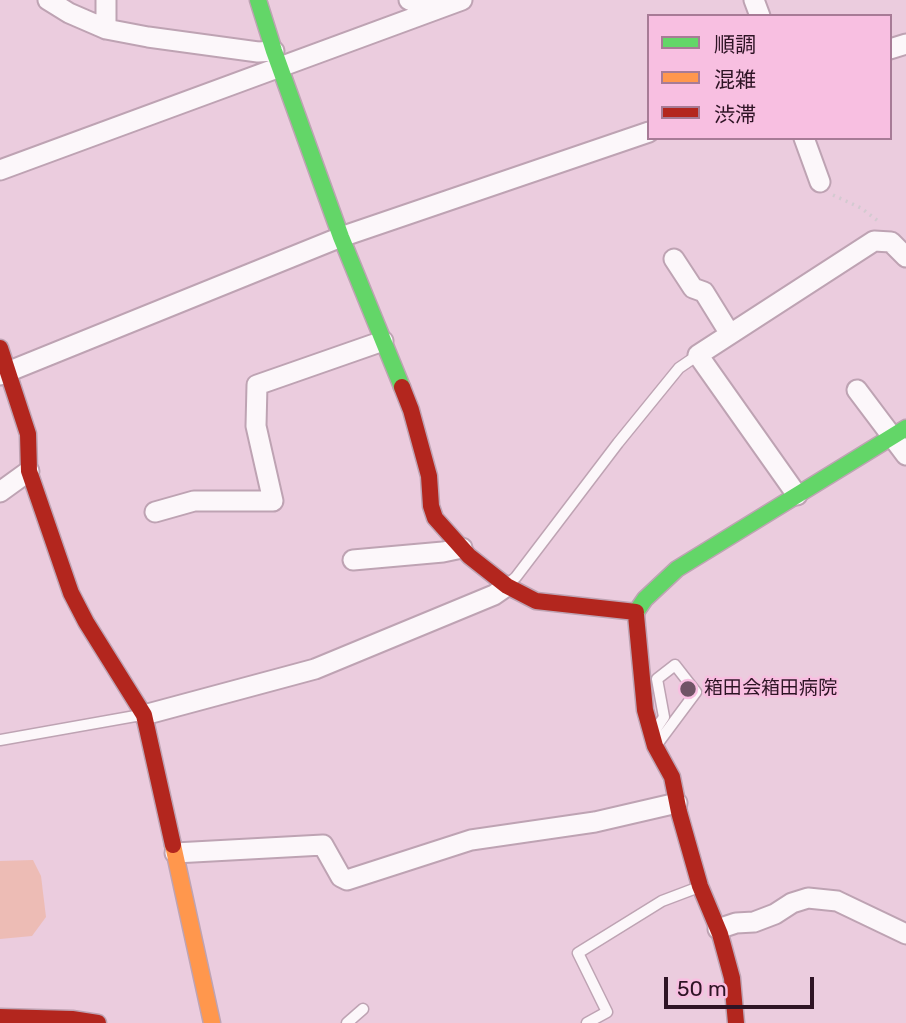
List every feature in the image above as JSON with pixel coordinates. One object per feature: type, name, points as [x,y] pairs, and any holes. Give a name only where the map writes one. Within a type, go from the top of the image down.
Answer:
[{"type":"street","points":[[48,0],[69,13],[106,29],[258,52],[277,59]]},
{"type":"street","points":[[106,0],[106,29]]},
{"type":"street","points":[[258,0],[341,237],[411,410],[429,476],[431,506],[435,518],[487,572],[536,601],[636,612]]},
{"type":"street","points":[[409,0],[437,9]]},
{"type":"street","points":[[0,170],[277,59],[462,0]]},
{"type":"street","points":[[4,373],[341,237],[647,133]]},
{"type":"street","points":[[805,140],[820,182]]},
{"type":"street","points":[[797,495],[698,355],[874,241],[891,242],[906,257]]},
{"type":"street","points":[[674,259],[693,288],[704,292],[730,334]]},
{"type":"street","points":[[155,512],[194,501],[273,501],[257,426],[257,385],[383,341]]},
{"type":"street","points":[[0,348],[4,373],[29,434],[29,471],[71,593],[144,715],[212,1023]]},
{"type":"street","points":[[857,390],[899,432],[906,455]]},
{"type":"street","points":[[736,1023],[732,978],[718,929],[700,886],[677,803],[673,777],[654,741],[645,710],[636,612],[645,599],[677,569],[899,432]]},
{"type":"street","points":[[0,492],[29,471]]},
{"type":"street","points":[[353,559],[462,548]]},
{"type":"street","points":[[144,715],[315,669],[494,595],[507,586]]},
{"type":"street","points":[[175,853],[323,845],[341,877],[347,880],[471,841],[594,822],[677,803]]},
{"type":"street","points":[[718,929],[736,923],[754,922],[808,898],[837,901],[906,934]]},
{"type":"street","points":[[0,1017],[98,1023]]},
{"type":"lane","points":[[507,586],[679,369],[698,355]]},
{"type":"lane","points":[[675,664],[696,692],[654,741],[664,717],[657,679],[675,664]]},
{"type":"lane","points":[[0,740],[144,715]]},
{"type":"lane","points":[[587,1023],[607,1012],[578,953],[662,901],[700,886]]},
{"type":"lane","points":[[347,1023],[363,1009]]},
{"type":"path","points":[[820,182],[824,191],[873,216],[882,226],[881,241]]},
{"type":"shaded area","points":[[33,860],[41,876],[46,917],[32,936],[0,939],[0,861]]},
{"type":"traffic: fast","points":[[258,0],[341,237],[402,387]]},
{"type":"traffic: fast","points":[[636,615],[645,599],[677,569],[906,428]]},
{"type":"traffic: slow","points":[[173,845],[212,1023]]},
{"type":"traffic: jam","points":[[0,348],[28,434],[29,471],[71,593],[144,715],[173,845]]},
{"type":"traffic: jam","points":[[402,387],[429,476],[431,506],[435,518],[469,556],[507,586],[536,601],[636,612]]},
{"type":"traffic: jam","points":[[636,615],[645,710],[655,746],[672,777],[700,886],[720,934],[732,978],[736,1023]]},
{"type":"traffic: jam","points":[[0,1017],[72,1019],[98,1023]]},
{"type":"place","name":"箱田会箱田病院","points":[[688,689]]}]
